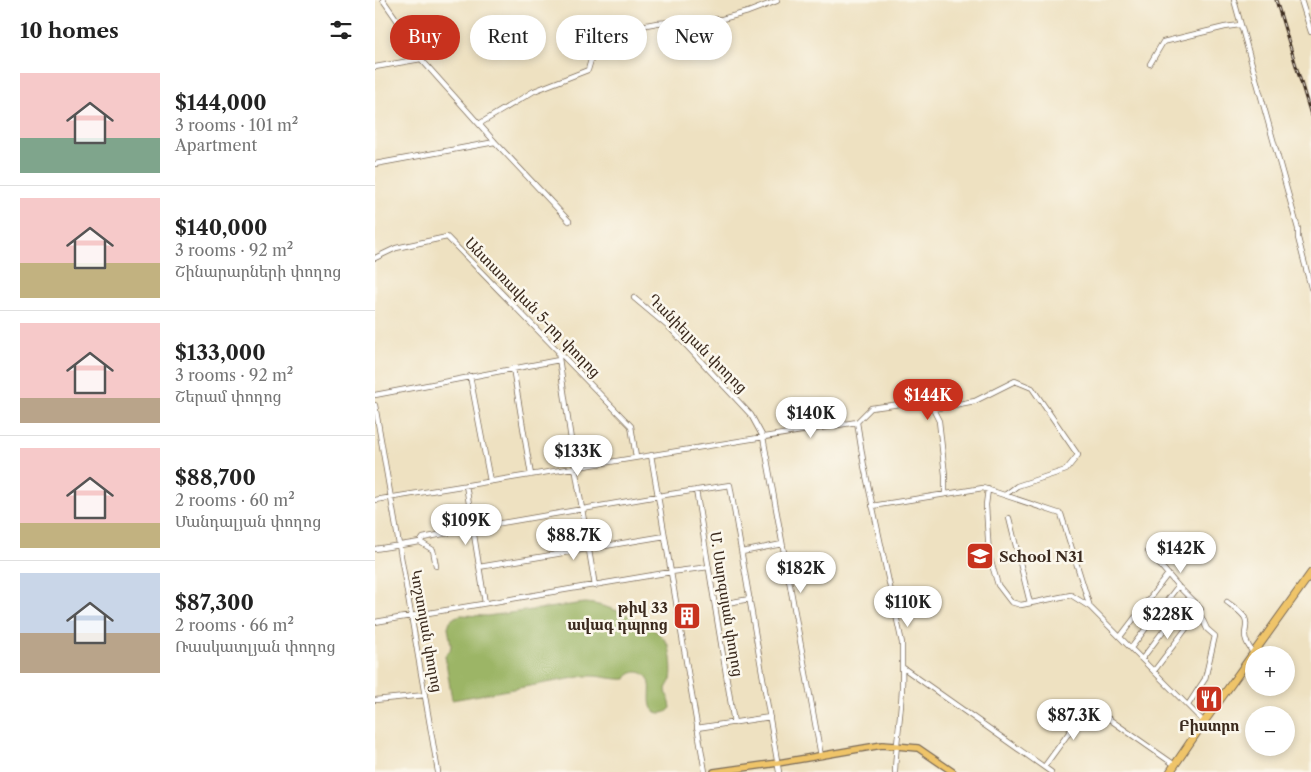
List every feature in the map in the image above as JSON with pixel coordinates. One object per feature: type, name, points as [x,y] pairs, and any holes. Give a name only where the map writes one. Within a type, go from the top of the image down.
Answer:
[{"type":"highway","points":[[1259,646],[1311,573]]},
{"type":"highway","points":[[1172,769],[1245,665]]},
{"type":"main road","points":[[714,772],[882,745],[918,748],[953,772]]},
{"type":"street","points":[[383,0],[393,15]]},
{"type":"street","points":[[1233,0],[1298,229],[1297,238],[1311,288]]},
{"type":"street","points":[[1301,0],[1311,32]]},
{"type":"street","points":[[479,124],[534,91],[589,70],[593,53],[630,28],[657,22],[722,18],[748,12],[777,1]]},
{"type":"street","points":[[1150,64],[1163,42],[1240,25]]},
{"type":"street","points":[[375,67],[415,60]]},
{"type":"street","points":[[422,60],[569,221]]},
{"type":"street","points":[[375,164],[495,142]]},
{"type":"street","name":"Անտառավան 5-րդ փողոց","points":[[375,258],[396,248],[447,237],[631,426],[636,458]]},
{"type":"street","name":"Դանիելյան փողոց","points":[[634,298],[671,330],[751,415],[763,437],[821,756]]},
{"type":"street","points":[[558,351],[595,586]]},
{"type":"street","points":[[375,394],[559,360]]},
{"type":"street","points":[[513,368],[531,475]]},
{"type":"street","points":[[470,376],[490,481]]},
{"type":"street","points":[[375,500],[857,422],[871,408],[915,402],[933,409],[975,401],[1015,381],[1031,388],[1078,455],[1066,470],[1017,486],[1005,495]]},
{"type":"street","name":"Կոշտոյան փողոց","points":[[375,405],[438,772]]},
{"type":"street","points":[[933,409],[939,421],[945,494]]},
{"type":"street","points":[[857,422],[872,506],[902,643],[903,680],[895,772]]},
{"type":"street","points":[[651,455],[705,772]]},
{"type":"street","points":[[466,485],[485,603]]},
{"type":"street","points":[[473,528],[730,485],[779,772]]},
{"type":"street","points":[[872,506],[983,488],[1061,514],[1090,607]]},
{"type":"street","points":[[988,489],[986,505],[989,555],[998,585],[1011,602],[1021,605],[1071,595],[1090,607],[1204,722]]},
{"type":"street","name":"Մ. Սարգսյան փողոց","points":[[696,490],[734,723]]},
{"type":"street","points":[[1009,518],[1030,603]]},
{"type":"street","points":[[375,549],[420,542],[423,538],[448,533]]},
{"type":"street","points":[[479,567],[665,536]]},
{"type":"street","points":[[420,542],[433,550],[436,566]]},
{"type":"street","points":[[742,552],[782,544]]},
{"type":"street","points":[[1148,551],[1201,609],[1199,612],[1207,629],[1215,636],[1205,679],[1188,705]]},
{"type":"street","points":[[375,622],[709,567]]},
{"type":"street","points":[[1120,636],[1168,574]]},
{"type":"street","points":[[1131,648],[1178,586]]},
{"type":"street","points":[[715,605],[750,599]]},
{"type":"street","points":[[1227,602],[1245,619],[1244,636],[1248,646]]},
{"type":"street","points":[[1142,659],[1179,610]]},
{"type":"street","points":[[1154,671],[1199,612]]},
{"type":"street","points":[[902,667],[1051,772]]},
{"type":"street","points":[[375,700],[425,695]]},
{"type":"street","points":[[1044,767],[1089,704],[1172,769]]},
{"type":"street","points":[[697,728],[770,717]]},
{"type":"green space","points":[[585,603],[606,607],[631,616],[662,637],[669,648],[672,672],[666,689],[671,708],[668,711],[661,713],[653,710],[650,702],[649,680],[644,674],[637,672],[630,674],[626,679],[585,676],[452,700],[445,655],[450,651],[451,645],[448,627],[450,621],[455,617],[461,615],[487,616]]},
{"type":"railway","points":[[1276,0],[1311,115]]},
{"type":"place","name":"School N31","points":[[980,556]]},
{"type":"place","name":"թիվ 33 ավագ դպրոց","points":[[687,616]]},
{"type":"place","name":"Բիստրո","points":[[1209,699]]}]
